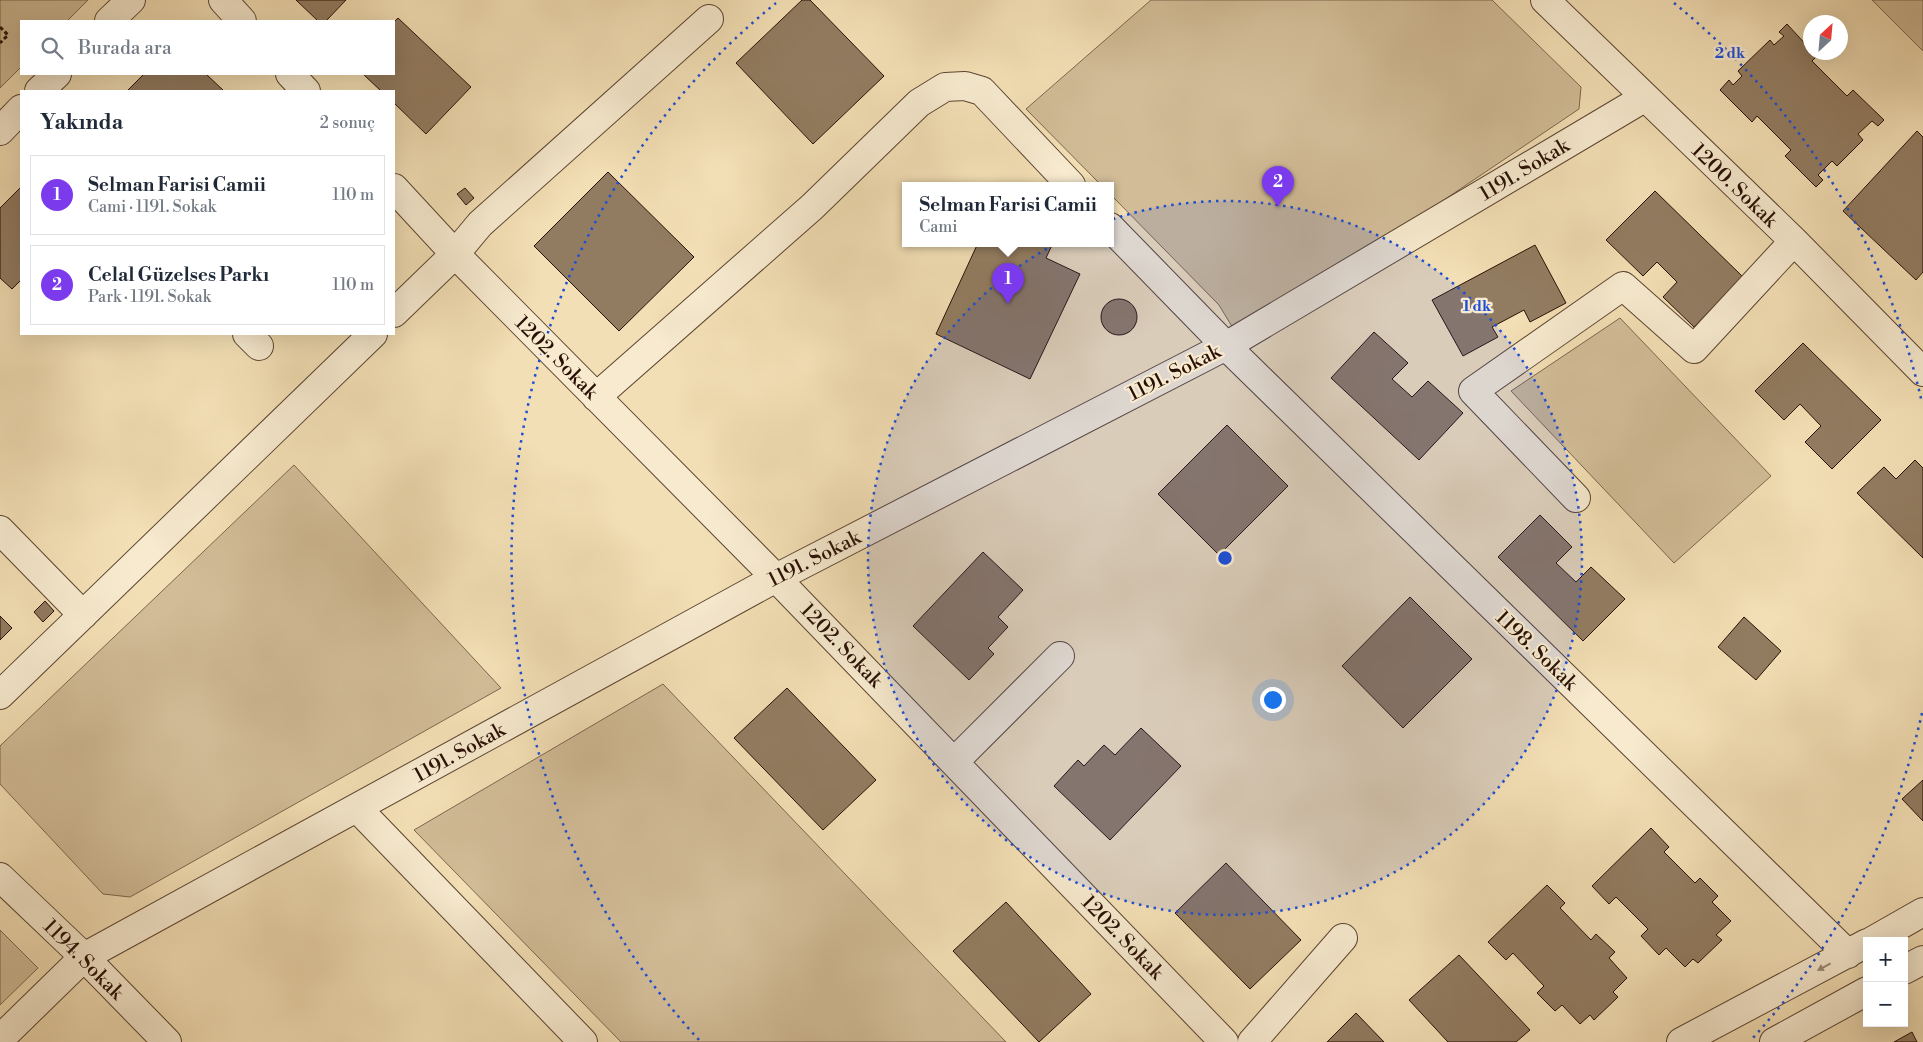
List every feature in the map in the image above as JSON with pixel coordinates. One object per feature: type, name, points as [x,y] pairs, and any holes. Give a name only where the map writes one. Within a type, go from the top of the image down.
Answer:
[{"type":"street","points":[[110,20],[131,0]]},
{"type":"street","points":[[223,0],[241,20]]},
{"type":"street","name":"1200. Sokak","points":[[1545,0],[1644,98],[1794,241],[1923,372]]},
{"type":"street","points":[[395,312],[455,254],[480,224],[709,19]]},
{"type":"street","points":[[40,90],[56,75]]},
{"type":"street","points":[[596,396],[812,207],[919,103],[945,87],[965,86],[982,91],[1068,182]]},
{"type":"street","name":"1191. Sokak","points":[[0,1039],[84,957],[776,578],[1226,346],[1644,98]]},
{"type":"street","points":[[0,130],[20,110]]},
{"type":"street","name":"1202. Sokak","points":[[395,189],[455,254],[776,578],[1224,1042]]},
{"type":"street","name":"1198. Sokak","points":[[1114,231],[1226,346],[1858,949]]},
{"type":"street","points":[[1576,498],[1473,391],[1624,286],[1694,349],[1794,241]]},
{"type":"street","points":[[0,695],[372,335]]},
{"type":"street","points":[[0,530],[83,615]]},
{"type":"street","points":[[954,762],[1060,656]]},
{"type":"street","points":[[357,808],[583,1042]]},
{"type":"street","name":"1194. Sokak","points":[[0,876],[84,957],[167,1042]]},
{"type":"street","points":[[1879,937],[1923,912]]},
{"type":"street","points":[[1252,1042],[1343,938]]},
{"type":"street","points":[[1681,1042],[1858,949]]},
{"type":"street","points":[[1908,968],[1923,960]]},
{"type":"street","points":[[1774,1042],[1863,993]]},
{"type":"path","points":[[0,27],[8,36],[0,43]]},
{"type":"shaded area","points":[[0,0],[88,0],[68,20],[20,20],[20,68],[0,88]]},
{"type":"shaded area","points":[[1151,0],[1492,0],[1581,87],[1579,109],[1239,338],[1219,305],[1114,198],[1114,182],[1098,182],[1026,109]]},
{"type":"shaded area","points":[[1872,0],[1923,0],[1923,51]]},
{"type":"shaded area","points":[[1620,318],[1771,476],[1674,563],[1511,391]]},
{"type":"shaded area","points":[[294,465],[501,688],[130,897],[103,894],[0,784],[0,746]]},
{"type":"shaded area","points":[[663,684],[1006,1042],[621,1042],[414,830]]},
{"type":"shaded area","points":[[0,930],[38,968],[0,1005]]},
{"type":"building","points":[[296,0],[346,0],[327,20],[317,20]]},
{"type":"building","points":[[802,0],[810,0],[884,76],[813,144],[736,63]]},
{"type":"building","points":[[398,18],[471,87],[426,134],[395,104],[395,90],[380,90],[364,75],[395,75],[395,21]]},
{"type":"building","points":[[1787,24],[1803,41],[1803,60],[1813,60],[1847,96],[1853,90],[1884,120],[1878,126],[1872,121],[1858,134],[1863,140],[1837,166],[1832,161],[1818,175],[1823,180],[1816,187],[1785,156],[1791,150],[1757,116],[1752,122],[1720,90],[1729,80],[1733,85],[1742,76],[1738,71],[1770,40],[1774,45],[1784,36],[1779,32]]},
{"type":"building","points":[[143,75],[207,75],[223,90],[128,90]]},
{"type":"building","points":[[1917,131],[1923,137],[1923,272],[1916,280],[1843,211]]},
{"type":"building","points":[[608,172],[694,257],[619,331],[534,246]]},
{"type":"building","points":[[20,188],[20,281],[12,289],[0,278],[0,208]]},
{"type":"building","points":[[465,188],[474,198],[466,205],[457,194]]},
{"type":"building","points":[[1655,191],[1743,277],[1694,327],[1663,297],[1677,282],[1657,262],[1643,276],[1606,240]]},
{"type":"building","points":[[1535,245],[1566,303],[1530,322],[1524,310],[1492,327],[1498,337],[1463,356],[1432,300]]},
{"type":"building","points":[[976,247],[1051,247],[1046,258],[1080,274],[1030,379],[936,334]]},
{"type":"building","points":[[1119,299],[1126,300],[1132,304],[1136,310],[1136,324],[1132,330],[1126,334],[1119,335],[1112,334],[1106,330],[1102,324],[1101,317],[1102,310],[1106,304],[1112,300]]},
{"type":"building","points":[[1374,332],[1408,363],[1392,379],[1412,397],[1428,381],[1463,413],[1419,460],[1331,378]]},
{"type":"building","points":[[1803,343],[1881,420],[1832,469],[1805,442],[1821,426],[1800,404],[1784,420],[1755,391]]},
{"type":"building","points":[[1227,425],[1288,486],[1219,555],[1158,494]]},
{"type":"building","points":[[1915,460],[1923,468],[1923,558],[1857,493],[1884,467],[1896,479]]},
{"type":"building","points":[[1540,515],[1572,547],[1556,563],[1576,582],[1591,567],[1625,599],[1583,641],[1498,557]]},
{"type":"building","points":[[983,552],[1023,590],[998,617],[1008,627],[988,648],[994,654],[969,680],[913,626]]},
{"type":"building","points":[[1410,597],[1472,659],[1403,728],[1342,666]]},
{"type":"building","points":[[45,601],[54,611],[43,622],[34,612]]},
{"type":"building","points":[[0,616],[12,628],[0,640]]},
{"type":"building","points":[[1744,617],[1781,651],[1756,680],[1718,647]]},
{"type":"building","points":[[787,688],[876,780],[823,830],[734,738]]},
{"type":"building","points":[[1141,728],[1181,766],[1110,840],[1054,786],[1078,760],[1084,766],[1104,745],[1115,755]]},
{"type":"building","points":[[1923,780],[1923,821],[1902,799]]},
{"type":"building","points":[[1651,828],[1669,847],[1664,852],[1695,883],[1700,878],[1718,896],[1712,902],[1731,921],[1716,935],[1722,940],[1698,963],[1693,959],[1685,967],[1666,948],[1659,955],[1641,936],[1648,929],[1616,897],[1609,904],[1592,886]]},
{"type":"building","points":[[1226,863],[1301,940],[1250,989],[1175,913]]},
{"type":"building","points":[[1547,885],[1565,903],[1560,908],[1591,940],[1596,934],[1615,952],[1609,958],[1627,978],[1613,992],[1618,997],[1594,1020],[1590,1015],[1580,1024],[1562,1005],[1555,1011],[1537,993],[1544,986],[1513,953],[1506,960],[1488,942]]},
{"type":"building","points":[[1006,902],[1091,994],[1039,1042],[953,951]]},
{"type":"building","points":[[1459,955],[1530,1030],[1516,1042],[1448,1042],[1409,1000]]},
{"type":"building","points":[[1356,1013],[1384,1042],[1327,1042]]},
{"type":"building","points":[[1912,1032],[1917,1042],[1894,1042]]},
{"type":"place","name":"Celal Güzelses Parkı","points":[[1278,207]]},
{"type":"place","name":"Selman Farisi Camii","points":[[1008,304]]}]
